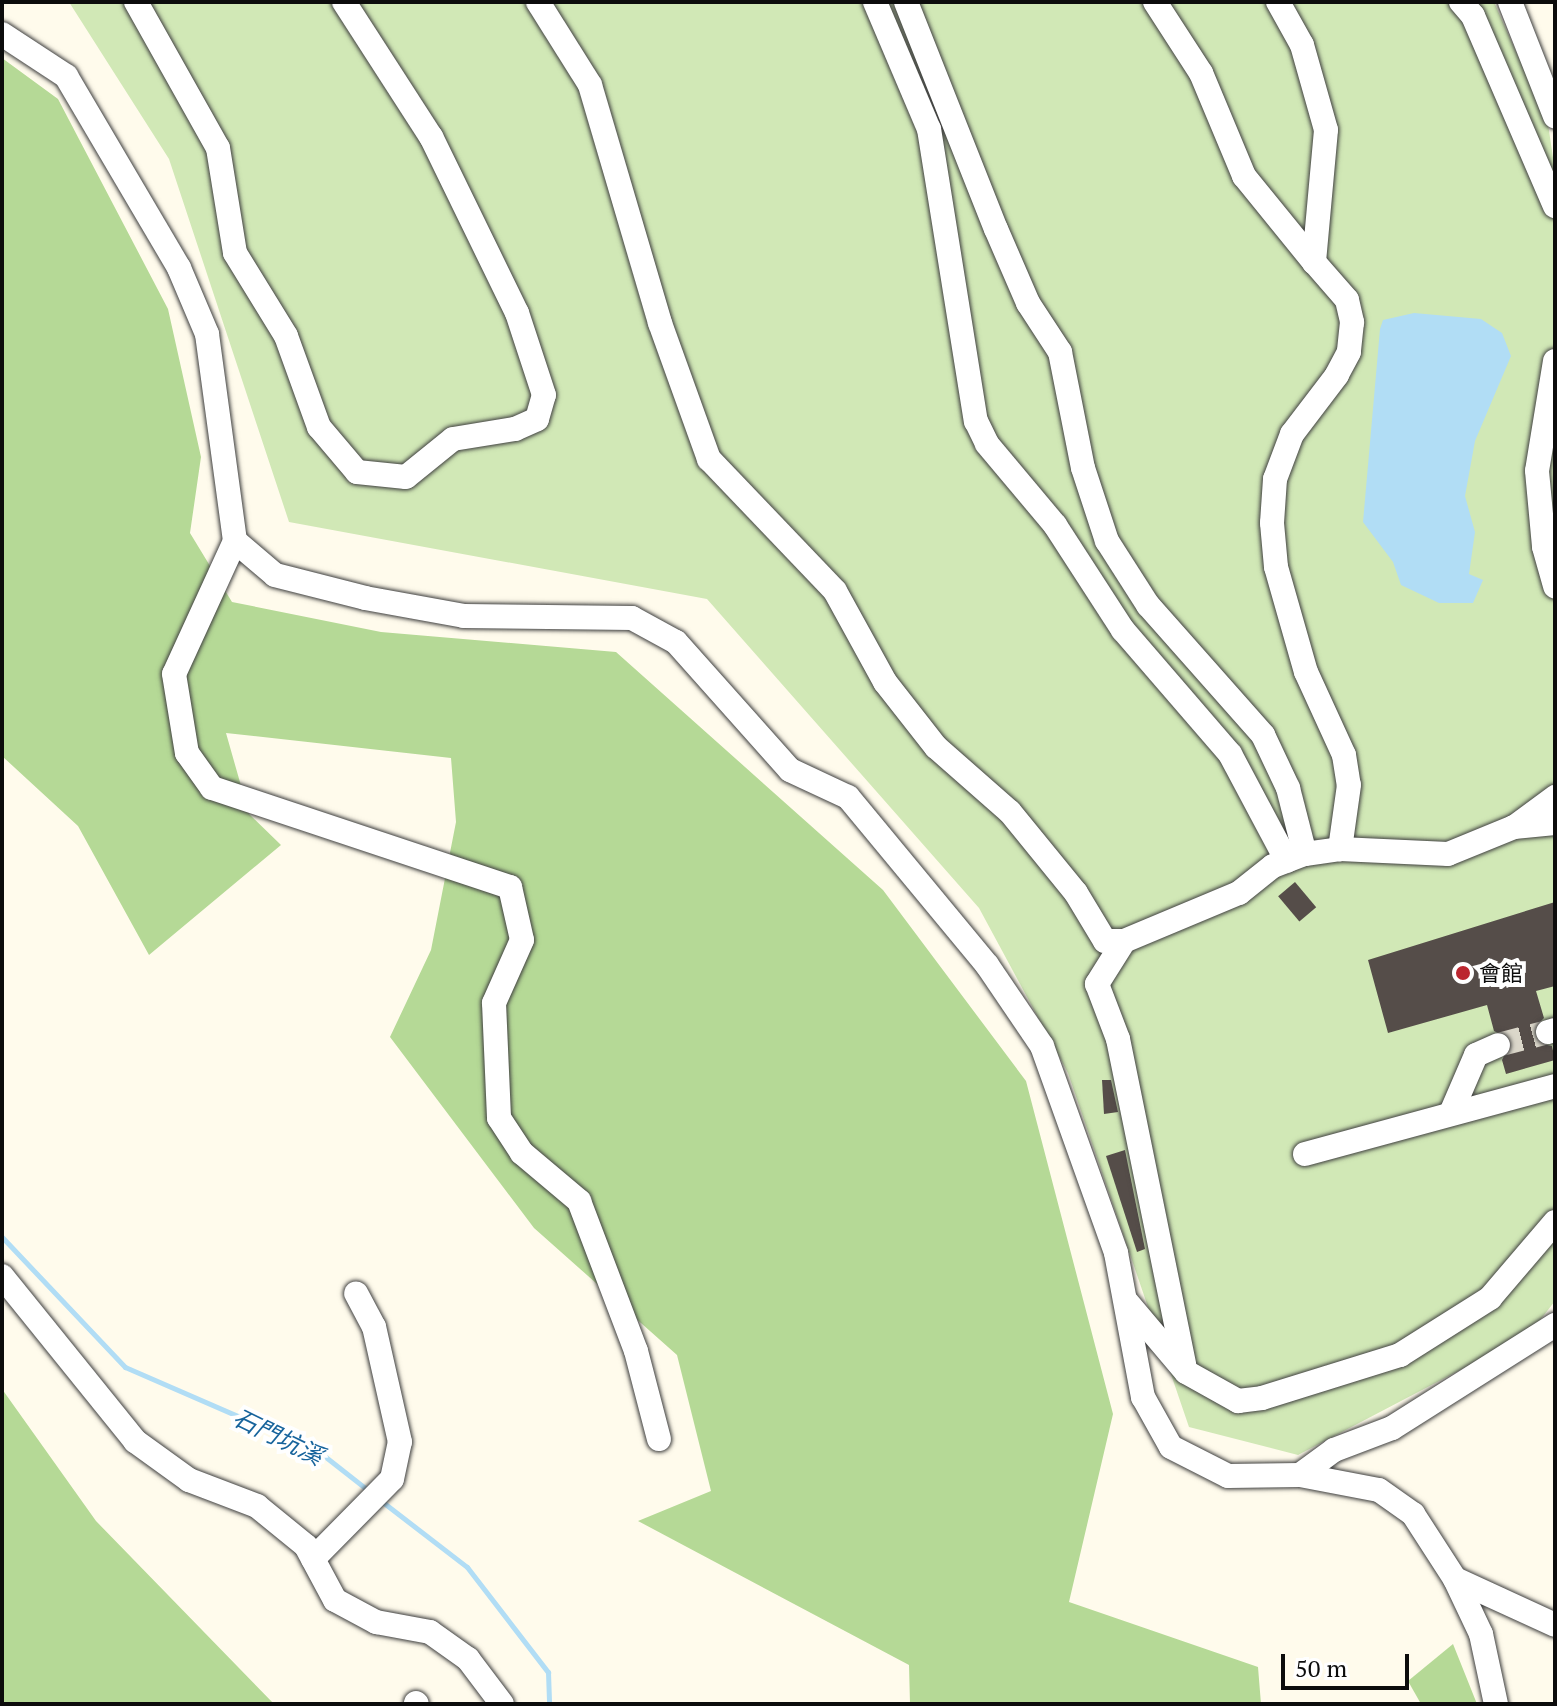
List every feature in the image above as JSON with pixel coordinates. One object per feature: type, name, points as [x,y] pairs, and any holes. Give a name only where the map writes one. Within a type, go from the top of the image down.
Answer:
[{"type":"street","points":[[136,2],[218,148],[235,253],[286,336],[319,427],[357,472],[406,477],[453,439],[515,429],[537,419],[544,395],[517,313],[431,137],[344,2]]},
{"type":"street","points":[[538,2],[590,85],[660,323],[709,459],[835,591],[885,682],[936,747],[1010,812],[1076,893],[1105,941],[1124,941],[1239,893],[1296,858],[1340,849],[1448,854],[1514,827],[1555,797]]},
{"type":"street","points":[[875,2],[929,129],[976,421],[987,444],[1055,525],[1123,630],[1230,754],[1296,858]]},
{"type":"street","points":[[906,2],[1012,266],[1060,352],[1083,468],[1107,541],[1148,605],[1263,735],[1288,788],[1296,858]]},
{"type":"street","points":[[1155,2],[1201,73],[1244,176],[1347,300],[1349,352],[1292,434],[1275,479],[1272,523],[1276,567],[1306,672],[1344,755],[1349,785],[1340,849]]},
{"type":"street","points":[[1278,2],[1302,45],[1326,130],[1314,262]]},
{"type":"street","points":[[1461,2],[1473,16],[1555,206]]},
{"type":"street","points":[[1510,2],[1555,116]]},
{"type":"street","points":[[2,34],[66,76],[179,268],[207,334],[235,541],[174,674],[187,753],[212,788],[510,887],[522,940],[494,1003],[499,1118],[522,1153],[579,1201],[636,1351],[659,1439]]},
{"type":"street","points":[[1555,361],[1537,471],[1544,547],[1555,586]]},
{"type":"street","points":[[235,541],[275,575],[365,598],[464,616],[632,618],[676,642],[790,770],[848,797],[1010,999],[1042,1046],[1116,1253],[1143,1397],[1171,1447],[1228,1476],[1300,1475],[1379,1490],[1413,1514],[1455,1579],[1481,1634],[1496,1704]]},
{"type":"street","points":[[1514,827],[1555,823]]},
{"type":"street","points":[[1124,941],[1097,984],[1118,1039],[1186,1372]]},
{"type":"street","points":[[1451,1113],[1476,1055],[1498,1045]]},
{"type":"street","points":[[1305,1154],[1555,1086]]},
{"type":"street","points":[[1125,1299],[1186,1372],[1238,1401],[1400,1355],[1490,1298],[1555,1222]]},
{"type":"street","points":[[2,1276],[135,1441],[189,1480],[257,1506],[313,1559],[335,1600],[376,1622],[430,1632],[468,1659],[502,1704]]},
{"type":"street","points":[[313,1559],[392,1479],[400,1442],[374,1327],[356,1293]]},
{"type":"street","points":[[1300,1475],[1334,1450],[1392,1428],[1555,1325]]},
{"type":"street","points":[[1455,1579],[1555,1625]]},
{"type":"green space","points":[[69,2],[1494,2],[1548,124],[1555,171],[1555,1301],[1529,1334],[1298,1455],[1189,1427],[1068,1073],[979,908],[707,599],[289,522],[169,159]]},
{"type":"green space","points":[[2,58],[58,99],[168,309],[201,457],[190,533],[232,602],[381,632],[616,652],[883,890],[1026,1081],[1113,1414],[1069,1602],[1258,1667],[1261,1704],[910,1704],[909,1665],[638,1521],[711,1491],[677,1355],[534,1228],[390,1037],[431,950],[456,822],[451,758],[226,733],[249,814],[281,845],[149,955],[78,826],[2,756]]},
{"type":"green space","points":[[2,1389],[96,1521],[274,1704],[2,1704]]},
{"type":"green space","points":[[1453,1644],[1477,1704],[1421,1704],[1408,1681]]},
{"type":"water","points":[[1414,313],[1481,319],[1502,333],[1511,356],[1475,441],[1465,496],[1475,532],[1469,574],[1483,580],[1473,603],[1439,603],[1401,585],[1393,562],[1363,522],[1380,329],[1383,320]]},
{"type":"building","points":[[1295,882],[1316,907],[1299,921],[1278,896]]},
{"type":"building","name":"會館","points":[[1555,902],[1555,986],[1536,991],[1544,1018],[1533,1029],[1538,1043],[1552,1046],[1555,1060],[1506,1074],[1502,1060],[1512,1040],[1494,1031],[1487,1005],[1388,1033],[1368,960]]},
{"type":"building","points":[[1102,1080],[1111,1080],[1118,1112],[1104,1114]]},
{"type":"building","points":[[1125,1150],[1145,1249],[1137,1252],[1106,1156]]},
{"type":"waterway","name":"石門坑溪","points":[[2,1237],[125,1367],[318,1451],[369,1491]]},
{"type":"waterway","name":"石門坑溪","points":[[380,1500],[467,1567],[548,1672],[549,1704]]},
{"type":"tunnel","points":[[1498,1045],[1548,1032]]},
{"type":"place","name":"會館","points":[[1463,973]]}]
